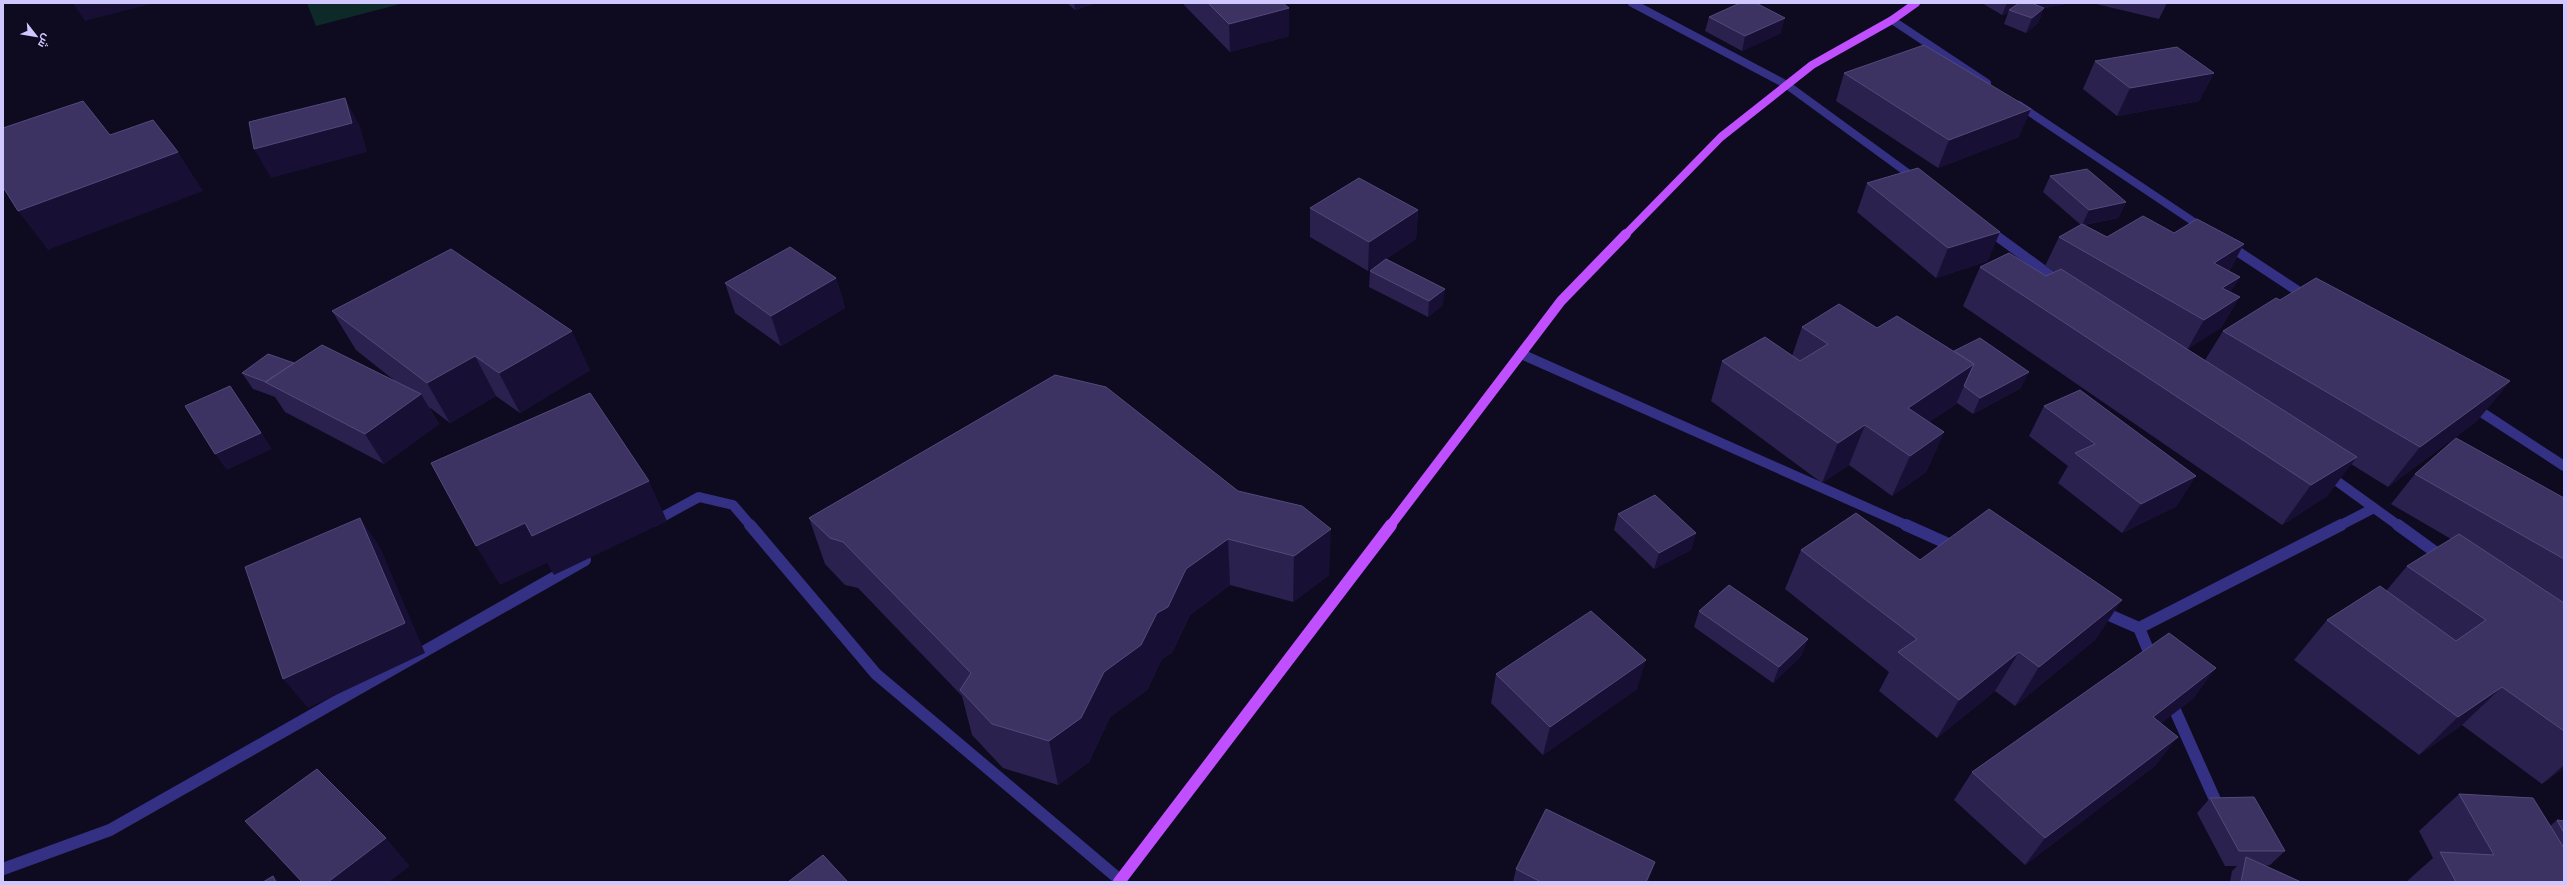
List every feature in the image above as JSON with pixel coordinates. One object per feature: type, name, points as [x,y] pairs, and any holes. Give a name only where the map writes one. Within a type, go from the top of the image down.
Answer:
[{"type":"main road","points":[[1120,881],[1561,301],[1710,148],[1812,64],[1892,20],[1916,3]]},
{"type":"street","points":[[1632,3],[1786,85],[1922,183]]},
{"type":"street","points":[[1892,20],[1998,91]]},
{"type":"street","points":[[2011,99],[2210,232]]},
{"type":"street","points":[[1980,225],[2071,290]]},
{"type":"street","points":[[2223,241],[2316,303]]},
{"type":"street","points":[[1521,354],[1964,551]]},
{"type":"street","points":[[2467,402],[2564,466]]},
{"type":"street","points":[[2316,466],[2450,563]]},
{"type":"street","points":[[643,528],[699,498],[733,505],[876,674],[1120,881]]},
{"type":"street","points":[[2139,628],[2374,508]]},
{"type":"street","points":[[3,869],[110,830],[594,555]]},
{"type":"street","points":[[2088,606],[2139,628],[2158,672]]},
{"type":"street","points":[[2164,686],[2226,824]]},
{"type":"green space","points":[[307,3],[404,3],[316,26]]},
{"type":"building","points":[[1208,3],[1283,3],[1289,8],[1229,24]]},
{"type":"building","points":[[1740,3],[1756,3],[1785,18],[1745,36],[1709,17]]},
{"type":"building","points":[[2019,3],[2031,3],[2044,8],[2032,18],[2009,10]]},
{"type":"building","points":[[1924,45],[2031,109],[1949,140],[1844,73]]},
{"type":"building","points":[[2177,47],[2214,73],[2130,88],[2095,61]]},
{"type":"building","points":[[345,98],[352,123],[254,149],[249,122]]},
{"type":"building","points":[[83,101],[110,135],[153,120],[178,152],[18,211],[3,187],[3,128]]},
{"type":"building","points":[[1918,168],[2000,232],[1948,248],[1867,183]]},
{"type":"building","points":[[2087,169],[2126,202],[2089,210],[2050,176]]},
{"type":"building","points":[[1359,178],[1418,210],[1369,242],[1310,208]]},
{"type":"building","points":[[2143,216],[2174,233],[2197,219],[2244,244],[2214,263],[2240,277],[2222,288],[2240,297],[2204,320],[2059,237],[2082,224],[2107,237]]},
{"type":"building","points":[[790,247],[836,278],[771,316],[725,283]]},
{"type":"building","points":[[451,249],[572,331],[499,373],[475,356],[427,383],[332,311]]},
{"type":"building","points":[[2009,253],[2046,276],[2061,269],[2357,457],[2311,485],[1980,267]]},
{"type":"building","points":[[1386,259],[1445,289],[1429,301],[1370,271]]},
{"type":"building","points":[[2316,278],[2510,381],[2420,447],[2223,331],[2276,298],[2280,300]]},
{"type":"building","points":[[1839,304],[1877,328],[1897,316],[1974,364],[1908,408],[1944,432],[1910,456],[1865,425],[1838,443],[1722,361],[1765,337],[1800,361],[1828,344],[1802,327]]},
{"type":"building","points":[[1980,338],[2029,372],[1980,398],[1964,386],[1974,364],[1954,351]]},
{"type":"building","points":[[322,345],[421,394],[365,434],[265,382]]},
{"type":"building","points":[[268,354],[294,363],[266,382],[242,373]]},
{"type":"building","points":[[1055,375],[1106,387],[1238,491],[1302,506],[1331,529],[1294,556],[1228,539],[1186,569],[1168,607],[1157,613],[1141,645],[1104,672],[1081,718],[1049,741],[992,724],[960,690],[971,673],[843,542],[830,538],[809,518]]},
{"type":"building","points":[[230,386],[261,433],[215,454],[185,406]]},
{"type":"building","points":[[2080,390],[2196,476],[2141,504],[2075,453],[2095,444],[2044,406]]},
{"type":"building","points":[[590,393],[649,481],[532,536],[525,523],[476,546],[431,463]]},
{"type":"building","points":[[2456,438],[2564,498],[2564,559],[2415,474]]},
{"type":"building","points":[[1655,495],[1696,533],[1659,553],[1618,514]]},
{"type":"building","points":[[1989,509],[2122,600],[2039,667],[2019,652],[1959,700],[1898,652],[1917,639],[1801,550],[1856,513],[1920,560]]},
{"type":"building","points":[[360,518],[405,623],[283,679],[245,567]]},
{"type":"building","points":[[2459,534],[2564,603],[2564,731],[2502,687],[2458,717],[2327,620],[2380,586],[2456,641],[2486,620],[2407,566]]},
{"type":"building","points":[[1729,585],[1808,639],[1779,667],[1699,611]]},
{"type":"building","points":[[1591,611],[1646,660],[1550,727],[1496,674]]},
{"type":"building","points":[[2169,633],[2216,668],[2153,717],[2178,737],[2045,838],[1972,772]]},
{"type":"building","points":[[317,769],[386,838],[328,882],[302,882],[245,821]]},
{"type":"building","points":[[2459,794],[2533,798],[2564,848],[2564,882],[2456,882],[2440,852],[2494,855]]},
{"type":"building","points":[[2254,797],[2285,851],[2239,851],[2210,798]]},
{"type":"building","points":[[1546,809],[1655,862],[1646,882],[1541,882],[1516,869]]},
{"type":"building","points":[[2557,820],[2564,821],[2564,833]]},
{"type":"building","points":[[823,855],[848,882],[788,882]]},
{"type":"building","points":[[2246,857],[2301,882],[2241,882]]},
{"type":"building","points":[[273,876],[276,882],[263,882]]}]
